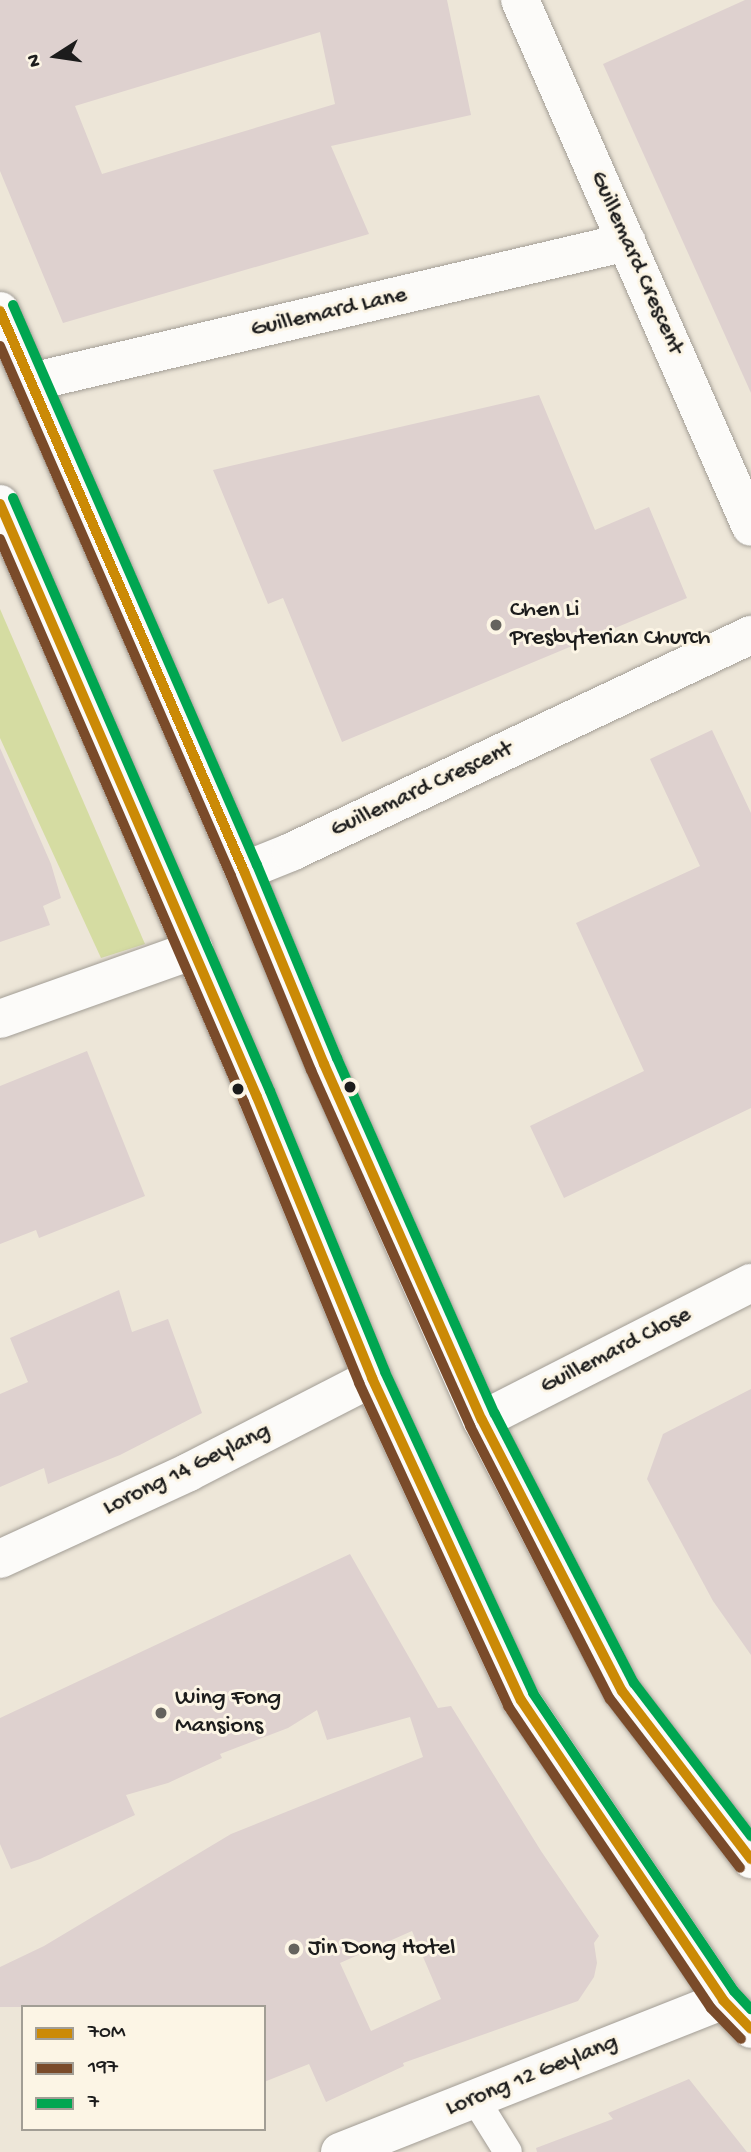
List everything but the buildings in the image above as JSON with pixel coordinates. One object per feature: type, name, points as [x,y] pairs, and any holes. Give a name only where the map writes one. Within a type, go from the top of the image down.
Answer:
[{"type":"main road","name":"Guillemard Crescent","points":[[520,0],[751,527]]},
{"type":"main road","name":"Guillemard Lane","points":[[31,382],[627,242]]},
{"type":"main road","points":[[0,311],[244,871],[324,1064],[482,1420],[622,1691],[751,1859]]},
{"type":"main road","points":[[0,504],[194,950],[372,1378],[521,1700],[723,2000],[751,2029]]},
{"type":"main road","name":"Guillemard Crescent","points":[[244,871],[291,852],[751,635]]},
{"type":"main road","points":[[0,1019],[194,950]]},
{"type":"main road","name":"Guillemard Close","points":[[482,1420],[751,1283]]},
{"type":"main road","name":"Lorong 14 Geylang","points":[[0,1559],[189,1472],[372,1378]]},
{"type":"main road","name":"Lorong 12 Geylang","points":[[340,2152],[723,2000]]},
{"type":"lane","points":[[475,2099],[508,2152]]},
{"type":"green space","points":[[0,609],[145,944],[101,958],[0,738]]},
{"type":"transit line","name":"7","points":[[13,305],[257,865],[337,1058],[495,1414],[634,1683],[751,1836]]},
{"type":"transit line","name":"70M","points":[[0,311],[244,871],[324,1064],[482,1420],[622,1691],[751,1859]]},
{"type":"transit line","name":"197","points":[[0,346],[231,876],[311,1070],[470,1426],[610,1699],[740,1868]]},
{"type":"transit line","name":"7","points":[[13,498],[270,1091],[385,1372],[533,1693],[734,1991],[751,2009]]},
{"type":"transit line","name":"70M","points":[[0,504],[257,1097],[372,1378],[521,1700],[723,2000],[751,2029]]},
{"type":"transit line","name":"197","points":[[0,539],[244,1102],[359,1383],[508,1706],[711,2008],[741,2039]]},
{"type":"place","name":"Chen Li Presbyterian Church","points":[[496,625]]},
{"type":"place","name":"Wing Fong Mansions","points":[[161,1713]]},
{"type":"place","name":"Jin Dong Hotel","points":[[294,1949]]}]
